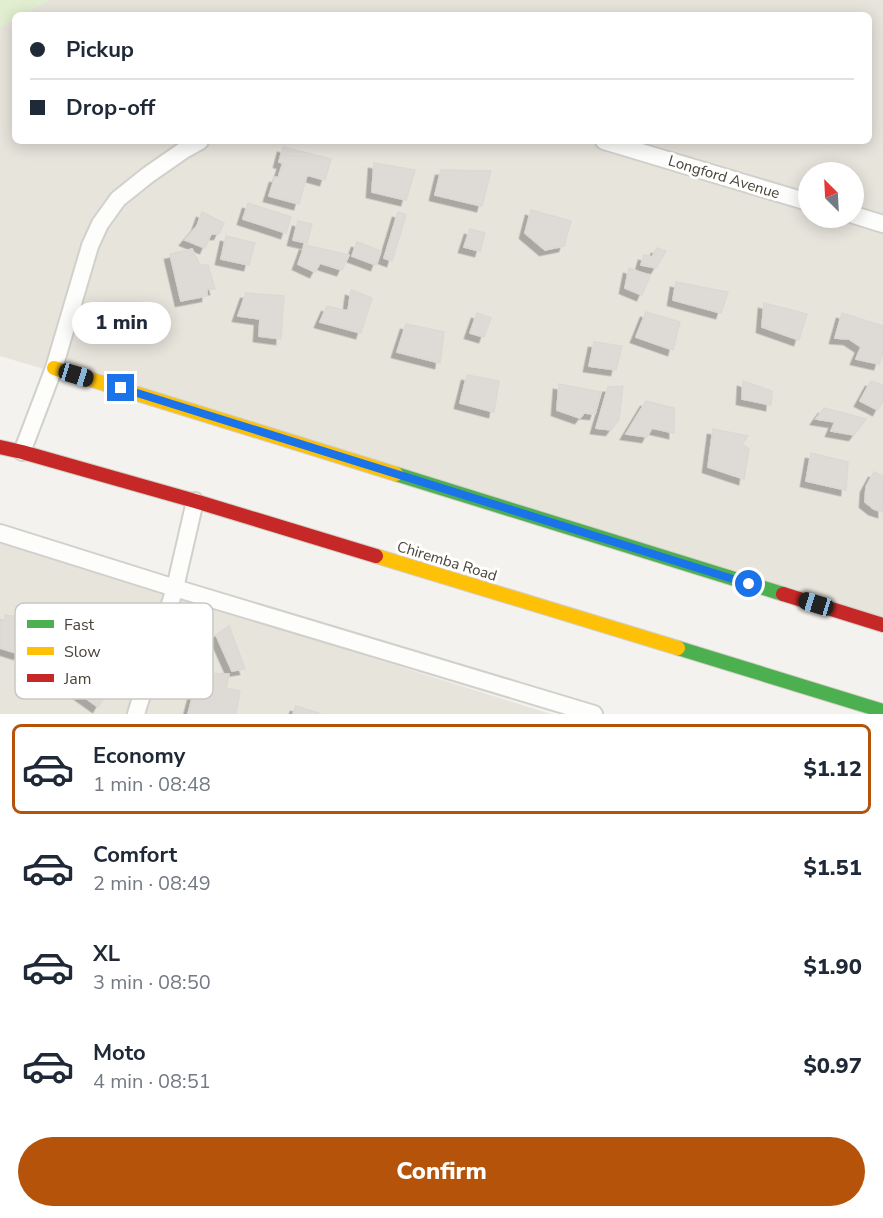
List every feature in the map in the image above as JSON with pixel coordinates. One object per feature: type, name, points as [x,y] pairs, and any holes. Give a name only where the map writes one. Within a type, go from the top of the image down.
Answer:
[{"type":"main road","points":[[54,368],[883,625]]},
{"type":"main road","name":"Chiremba Road","points":[[0,447],[195,501],[883,711]]},
{"type":"street","points":[[22,452],[54,368],[90,246],[100,224],[118,200],[148,175],[195,144]]},
{"type":"street","name":"Longford Avenue","points":[[614,144],[798,199]]},
{"type":"street","points":[[864,218],[883,224]]},
{"type":"street","points":[[170,603],[195,501]]},
{"type":"street","points":[[0,533],[594,714]]},
{"type":"street","points":[[136,714],[141,699]]},
{"type":"shaded area","points":[[49,0],[883,0],[883,618],[0,356],[0,28],[12,21],[12,144],[872,144],[872,12],[27,12]]},
{"type":"shaded area","points":[[0,541],[197,603],[15,603],[15,699],[213,699],[213,608],[551,714],[0,714]]},
{"type":"green space","points":[[0,0],[49,0],[27,12],[12,12],[12,21],[0,28]]},
{"type":"building","points":[[283,147],[331,159],[325,180],[307,175],[299,204],[269,196],[275,177],[278,178],[283,163],[279,162]]},
{"type":"building","points":[[374,163],[415,170],[406,200],[372,192]]},
{"type":"building","points":[[441,170],[491,171],[482,206],[435,195]]},
{"type":"building","points":[[248,203],[291,217],[286,233],[243,219]]},
{"type":"building","points":[[531,210],[571,221],[564,246],[545,250],[525,233]]},
{"type":"building","points":[[202,212],[224,223],[219,234],[211,234],[205,248],[185,240],[197,226]]},
{"type":"building","points":[[398,212],[406,215],[392,261],[384,258]]},
{"type":"building","points":[[298,221],[312,224],[307,243],[293,240]]},
{"type":"building","points":[[470,229],[485,233],[480,251],[464,247]]},
{"type":"building","points":[[226,236],[255,243],[249,265],[221,259]]},
{"type":"building","points":[[357,242],[381,251],[376,265],[352,256]]},
{"type":"building","points":[[305,245],[349,255],[342,270],[320,263],[315,272],[298,264]]},
{"type":"building","points":[[657,248],[666,251],[656,268],[641,265],[644,255],[652,257]]},
{"type":"building","points":[[192,249],[200,265],[208,265],[215,289],[207,289],[207,296],[181,301],[170,254]]},
{"type":"building","points":[[629,268],[650,276],[642,295],[625,288]]},
{"type":"building","points":[[676,282],[728,292],[721,313],[673,300]]},
{"type":"building","points":[[351,290],[372,298],[361,333],[320,322],[327,306],[348,311]]},
{"type":"building","points":[[246,293],[284,296],[281,339],[259,336],[260,319],[238,316]]},
{"type":"building","points":[[764,303],[807,314],[799,340],[762,327]]},
{"type":"building","points":[[646,312],[680,322],[673,350],[636,337]]},
{"type":"building","points":[[477,313],[491,318],[484,337],[470,333]]},
{"type":"building","points":[[842,313],[883,326],[883,352],[879,364],[856,359],[861,347],[849,339],[835,338]]},
{"type":"building","points":[[406,324],[444,332],[440,363],[397,352]]},
{"type":"building","points":[[594,342],[622,346],[616,370],[589,366]]},
{"type":"building","points":[[467,375],[499,381],[494,412],[460,403]]},
{"type":"building","points":[[743,381],[772,391],[771,405],[742,399]]},
{"type":"building","points":[[871,381],[883,385],[883,400],[878,410],[860,401]]},
{"type":"building","points":[[559,384],[601,392],[595,414],[584,413],[580,418],[557,410]]},
{"type":"building","points":[[623,386],[619,419],[611,430],[596,428],[608,387]]},
{"type":"building","points":[[646,401],[674,408],[674,433],[652,428],[647,437],[626,434]]},
{"type":"building","points":[[824,408],[866,419],[854,435],[831,431],[835,422],[816,419]]},
{"type":"building","points":[[713,429],[748,436],[742,444],[749,449],[744,479],[708,467]]},
{"type":"building","points":[[811,453],[848,462],[846,490],[806,481]]},
{"type":"building","points":[[874,472],[883,476],[883,512],[865,502],[866,487]]},
{"type":"building","points":[[5,615],[15,617],[15,653],[0,648],[0,621],[5,621]]},
{"type":"building","points":[[229,626],[245,669],[232,671],[216,635]]},
{"type":"building","points":[[213,673],[229,674],[226,688],[240,691],[236,714],[188,714],[192,699],[213,699]]},
{"type":"building","points":[[87,699],[103,699],[98,707]]},
{"type":"building","points":[[296,706],[321,714],[293,714]]},
{"type":"traffic: fast","points":[[396,474],[783,594]]},
{"type":"traffic: fast","points":[[678,648],[883,711]]},
{"type":"traffic: slow","points":[[54,368],[396,474]]},
{"type":"traffic: slow","points":[[376,556],[678,648]]},
{"type":"traffic: jam","points":[[0,447],[195,501],[376,556]]},
{"type":"traffic: jam","points":[[783,594],[883,625]]},
{"type":"route","points":[[121,388],[749,584]]}]
